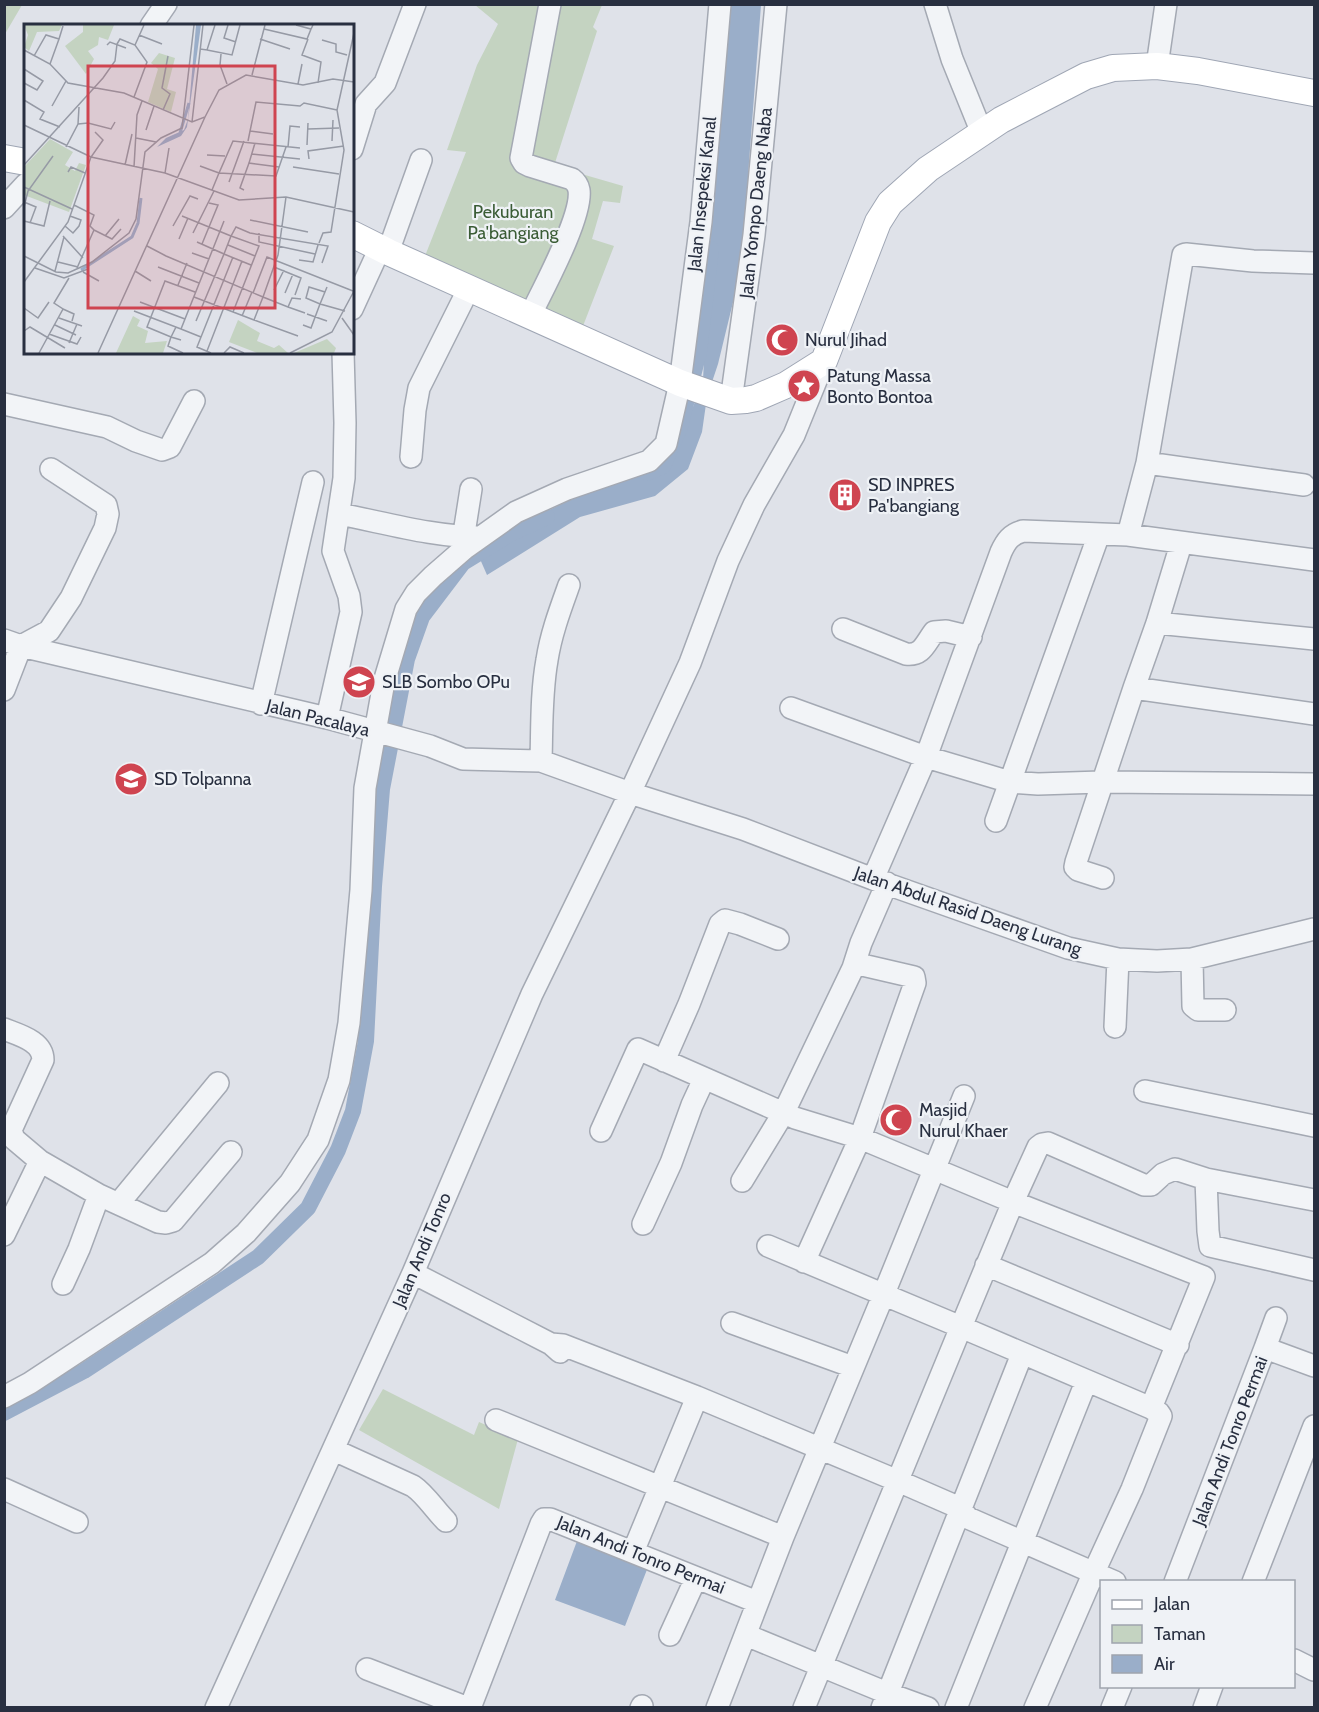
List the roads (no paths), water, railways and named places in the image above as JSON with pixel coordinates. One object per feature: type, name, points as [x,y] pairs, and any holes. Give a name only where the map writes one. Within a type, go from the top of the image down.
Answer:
[{"type":"main road","points":[[354,235],[684,384],[724,398],[756,398],[786,385],[824,361],[878,222],[890,203],[928,169],[1001,120],[1086,76],[1113,68],[1157,66],[1198,71],[1314,93]]},
{"type":"main road","points":[[4,158],[24,162]]},
{"type":"street","points":[[152,24],[166,4]]},
{"type":"street","points":[[354,142],[366,104],[385,83],[415,4]]},
{"type":"street","points":[[530,316],[557,261],[579,201],[577,183],[572,179],[530,166],[521,158],[550,4]]},
{"type":"street","name":"Jalan Insepeksi Kanal","points":[[4,1397],[30,1383],[212,1263],[246,1233],[290,1184],[318,1140],[339,1080],[349,1023],[361,890],[365,788],[387,735],[384,682],[406,609],[416,593],[470,541],[526,507],[567,489],[649,461],[666,444],[684,384],[720,4]]},
{"type":"street","name":"Jalan Yompo Daeng Naba","points":[[724,398],[754,235],[776,4]]},
{"type":"street","points":[[935,4],[952,59],[982,133]]},
{"type":"street","points":[[1157,66],[1166,4]]},
{"type":"street","points":[[354,305],[384,250],[421,160]]},
{"type":"street","points":[[4,208],[24,186]]},
{"type":"street","points":[[1128,535],[1147,463],[1183,255],[1314,263]]},
{"type":"street","points":[[411,457],[419,388],[469,288]]},
{"type":"street","points":[[327,718],[351,612],[349,596],[333,552],[344,478],[343,354]]},
{"type":"street","name":"Jalan Andi Tonro","points":[[216,1707],[413,1273],[532,994],[630,793],[690,663],[728,561],[754,505],[794,435],[824,361]]},
{"type":"street","points":[[786,385],[806,407]]},
{"type":"street","points":[[4,404],[106,427],[162,450],[170,447],[194,401]]},
{"type":"street","points":[[1147,463],[1304,485]]},
{"type":"street","points":[[4,690],[13,643],[49,631],[61,616],[107,521],[106,505],[51,469]]},
{"type":"street","points":[[261,704],[313,482]]},
{"type":"street","points":[[339,514],[470,541],[471,489]]},
{"type":"street","points":[[742,1181],[784,1112],[853,968],[880,881],[1007,540],[1015,533],[1023,531],[1128,535],[1314,560]]},
{"type":"street","points":[[996,821],[1099,534]]},
{"type":"street","points":[[1103,878],[1075,867],[1101,782],[1157,623],[1181,543]]},
{"type":"street","points":[[542,761],[547,660],[552,635],[569,585]]},
{"type":"street","points":[[1157,623],[1314,639]]},
{"type":"street","points":[[843,629],[906,654],[914,655],[919,653],[934,632],[946,631],[970,637]]},
{"type":"street","name":"Jalan Pacalaya","points":[[13,643],[327,718],[430,746],[464,759],[542,761],[630,793]]},
{"type":"street","points":[[1134,688],[1314,714]]},
{"type":"street","points":[[791,708],[926,757],[1010,782],[1038,784],[1101,782],[1314,784]]},
{"type":"street","name":"Jalan Abdul Rasid Daeng Lurang","points":[[630,793],[743,829],[1068,948],[1118,959],[1157,961],[1192,959],[1314,929]]},
{"type":"street","points":[[664,1061],[720,924],[725,920],[778,939]]},
{"type":"street","points":[[1115,1027],[1118,959]]},
{"type":"street","points":[[1192,959],[1193,1006],[1198,1010],[1225,1010]]},
{"type":"street","points":[[804,1262],[860,1138],[915,983],[914,977],[858,964],[853,968]]},
{"type":"street","points":[[4,1029],[38,1045],[43,1052],[43,1060],[11,1130],[14,1139],[40,1161],[99,1195],[158,1222],[173,1221],[231,1152]]},
{"type":"street","points":[[601,1131],[638,1049],[795,1118],[860,1138],[1013,1202],[1204,1276]]},
{"type":"street","points":[[643,1224],[671,1163],[704,1079]]},
{"type":"street","points":[[119,1203],[218,1083]]},
{"type":"street","points":[[1145,1091],[1314,1126]]},
{"type":"street","points":[[717,1707],[783,1537],[884,1296],[933,1168],[964,1096]]},
{"type":"street","points":[[804,1707],[986,1265],[1038,1147],[1048,1143],[1144,1185],[1151,1185],[1171,1169],[1206,1179],[1314,1200]]},
{"type":"street","points":[[4,1235],[40,1161]]},
{"type":"street","points":[[1150,1408],[1178,1345],[1204,1276],[1210,1246],[1206,1179]]},
{"type":"street","points":[[63,1284],[99,1195]]},
{"type":"street","points":[[768,1246],[1159,1413],[1160,1421],[1132,1489],[1035,1707]]},
{"type":"street","points":[[1210,1246],[1314,1270]]},
{"type":"street","points":[[986,1265],[1178,1345]]},
{"type":"street","points":[[413,1273],[557,1345],[558,1352],[695,1402],[1112,1580]]},
{"type":"street","points":[[1265,1348],[1276,1318]]},
{"type":"street","points":[[732,1323],[853,1367]]},
{"type":"street","name":"Jalan Andi Tonro Permai","points":[[1175,1580],[1265,1348],[1314,1366]]},
{"type":"street","points":[[885,1700],[961,1515],[1022,1354]]},
{"type":"street","points":[[956,1707],[1086,1382]]},
{"type":"street","points":[[633,1552],[695,1402]]},
{"type":"street","points":[[496,1420],[783,1537]]},
{"type":"street","points":[[1253,1580],[1314,1426]]},
{"type":"street","points":[[334,1450],[422,1491],[433,1509],[446,1521]]},
{"type":"street","points":[[4,1489],[76,1522]]},
{"type":"street","name":"Jalan Andi Tonro Permai","points":[[469,1707],[544,1520],[549,1519],[758,1602]]},
{"type":"street","points":[[670,1635],[696,1578]]},
{"type":"street","points":[[746,1635],[820,1666],[885,1700],[928,1707]]},
{"type":"street","points":[[1295,1661],[1314,1670]]},
{"type":"street","points":[[367,1669],[469,1707]]},
{"type":"street","points":[[1112,1707],[1120,1688]]},
{"type":"street","points":[[1204,1707],[1211,1688]]},
{"type":"water","points":[[729,5],[761,5],[744,257],[718,364],[707,397],[702,432],[688,469],[655,496],[580,517],[487,575],[480,559],[549,510],[610,481],[674,458],[703,380],[712,204]]},
{"type":"water","points":[[577,1541],[648,1567],[625,1626],[555,1600]]},
{"type":"waterway","points":[[647,473],[663,466],[680,427],[699,352],[711,249]]},
{"type":"waterway","points":[[4,1413],[84,1371],[258,1257],[308,1208],[338,1150],[353,1111],[366,1041],[374,886],[382,789],[407,659],[422,617],[463,563],[512,533],[547,517]]},
{"type":"place","name":"Nurul Jihad","points":[[782,340]]},
{"type":"place","name":"Patung Massa Bonto Bontoa","points":[[804,386]]},
{"type":"place","name":"SD INPRES Pa'bangiang","points":[[845,495]]},
{"type":"place","name":"SLB Sombo OPu","points":[[359,682]]},
{"type":"place","name":"SD Tolpanna","points":[[131,779]]},
{"type":"place","name":"Masjid Nurul Khaer","points":[[896,1120]]},
{"type":"park label","name":"Pekuburan Pa'bangiang","points":[[513,222]]}]
